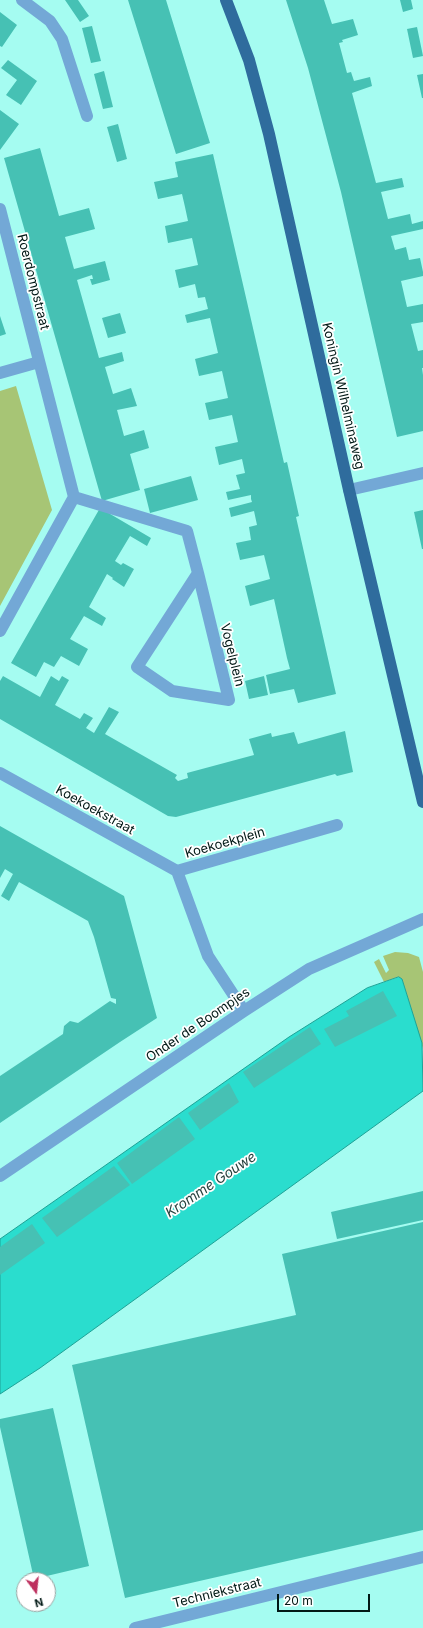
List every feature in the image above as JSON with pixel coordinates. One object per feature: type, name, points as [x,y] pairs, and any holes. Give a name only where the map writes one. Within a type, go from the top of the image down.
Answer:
[{"type":"main road","name":"Koningin Wilhelminaweg","points":[[226,0],[249,60],[269,134],[349,490],[423,802]]},
{"type":"street","points":[[22,0],[50,21],[62,39],[87,116]]},
{"type":"street","name":"Roerdompstraat","points":[[0,209],[39,362]]},
{"type":"street","points":[[0,373],[39,362],[74,497],[0,631]]},
{"type":"street","points":[[349,490],[423,474]]},
{"type":"street","name":"Vogelplein","points":[[74,497],[187,531],[198,573],[229,700],[172,691],[137,667],[198,573]]},
{"type":"street","name":"Koekoekstraat","points":[[0,774],[177,871]]},
{"type":"street","name":"Koekoekplein","points":[[244,1011],[208,956],[177,871],[337,825]]},
{"type":"street","name":"Onder de Boompjes","points":[[0,1176],[244,1011],[309,969],[423,919]]},
{"type":"street","name":"Techniekstraat","points":[[135,1628],[423,1557]]},
{"type":"green space","points":[[16,386],[52,510],[0,606],[0,391]]},
{"type":"green space","points":[[395,952],[408,953],[419,957],[423,972],[423,1049],[402,979],[398,977],[384,982],[374,962],[379,959],[386,973],[389,970],[383,956]]},
{"type":"water","name":"Kromme Gouwe","points":[[399,977],[402,979],[422,1043],[423,1091],[40,1368],[0,1394],[0,1239],[289,1037],[367,988]]},
{"type":"building","points":[[65,0],[78,0],[89,16],[80,22]]},
{"type":"building","points":[[128,0],[166,0],[210,143],[176,154]]},
{"type":"building","points":[[286,0],[324,0],[332,24],[353,19],[358,35],[342,40],[343,42],[339,43],[347,73],[351,72],[354,81],[370,77],[372,86],[352,93],[376,183],[402,178],[404,187],[381,192],[388,219],[410,214],[412,224],[423,221],[423,229],[391,236],[395,250],[406,247],[409,260],[420,258],[423,272],[423,276],[401,281],[407,307],[423,304],[423,322],[411,324],[418,351],[423,350],[423,431],[397,437],[341,192],[308,68]]},
{"type":"building","points":[[400,0],[411,0],[413,9],[403,12]]},
{"type":"building","points":[[0,12],[17,25],[2,47],[0,46]]},
{"type":"building","points":[[92,26],[101,61],[91,63],[82,28]]},
{"type":"building","points":[[417,27],[423,56],[413,58],[407,29]]},
{"type":"building","points":[[8,60],[37,81],[21,105],[6,95],[17,80],[1,68]]},
{"type":"building","points":[[104,71],[113,107],[103,109],[94,74]]},
{"type":"building","points":[[423,74],[423,98],[422,98],[417,75]]},
{"type":"building","points":[[0,110],[19,124],[0,150]]},
{"type":"building","points":[[118,124],[127,159],[117,162],[107,127]]},
{"type":"building","points":[[40,148],[59,216],[89,208],[95,229],[65,237],[74,269],[105,261],[110,280],[92,285],[90,279],[93,279],[92,275],[77,280],[99,358],[122,352],[124,361],[105,367],[113,394],[131,388],[137,406],[117,410],[124,436],[144,430],[149,448],[130,454],[140,490],[102,501],[4,158]]},
{"type":"building","points":[[213,154],[284,463],[287,462],[299,516],[296,517],[336,694],[298,703],[294,689],[270,694],[266,675],[290,669],[274,599],[250,606],[245,586],[270,579],[264,555],[240,560],[236,543],[251,540],[249,527],[257,525],[254,511],[231,517],[229,508],[252,502],[251,495],[228,500],[226,492],[240,489],[236,475],[245,473],[242,459],[219,465],[215,447],[238,442],[232,415],[209,420],[205,403],[228,398],[222,371],[199,376],[195,359],[218,353],[210,318],[187,323],[185,315],[208,309],[205,297],[198,298],[195,284],[179,288],[175,270],[198,265],[192,238],[168,243],[165,226],[188,221],[182,194],[158,199],[154,182],[178,177],[175,162]]},
{"type":"building","points":[[120,313],[126,333],[108,338],[102,318]]},
{"type":"building","points":[[0,316],[6,334],[0,336]]},
{"type":"building","points":[[191,476],[198,500],[150,513],[144,489]]},
{"type":"building","points":[[100,508],[151,538],[147,546],[130,536],[115,561],[121,565],[123,563],[134,569],[124,587],[107,574],[89,607],[106,618],[102,626],[84,616],[70,639],[88,649],[79,666],[61,656],[54,667],[44,662],[36,677],[11,663]]},
{"type":"building","points":[[423,510],[423,549],[422,549],[414,512]]},
{"type":"building","points":[[3,676],[40,697],[51,676],[59,681],[62,676],[69,680],[55,705],[80,719],[84,713],[93,718],[86,728],[94,733],[109,707],[119,712],[105,734],[177,775],[175,778],[178,781],[188,778],[187,773],[254,755],[249,739],[271,733],[272,737],[294,732],[298,744],[345,731],[353,772],[337,776],[335,774],[176,817],[168,816],[0,719],[0,681]]},
{"type":"building","points":[[264,676],[268,695],[249,699],[245,681]]},
{"type":"building","points":[[0,826],[124,896],[157,1018],[0,1123],[0,1076],[63,1034],[64,1026],[70,1021],[78,1023],[110,1001],[116,1004],[116,999],[111,998],[88,921],[19,882],[9,901],[1,896],[13,874],[5,869],[0,878]]},
{"type":"building","points":[[383,991],[397,1016],[335,1047],[324,1029],[349,1016],[346,1011]]},
{"type":"building","points":[[310,1027],[321,1044],[254,1088],[243,1072]]},
{"type":"building","points":[[229,1083],[239,1102],[200,1130],[188,1113]]},
{"type":"building","points":[[179,1117],[195,1139],[132,1184],[117,1163]]},
{"type":"building","points":[[114,1166],[130,1185],[57,1237],[42,1218]]},
{"type":"building","points":[[423,1191],[423,1220],[337,1239],[331,1212]]},
{"type":"building","points":[[423,1222],[423,1530],[125,1598],[72,1365],[296,1315],[282,1254]]},
{"type":"building","points":[[32,1224],[45,1243],[0,1275],[0,1247]]},
{"type":"building","points":[[53,1408],[89,1566],[56,1574],[56,1572],[32,1572],[0,1427],[0,1419]]}]
